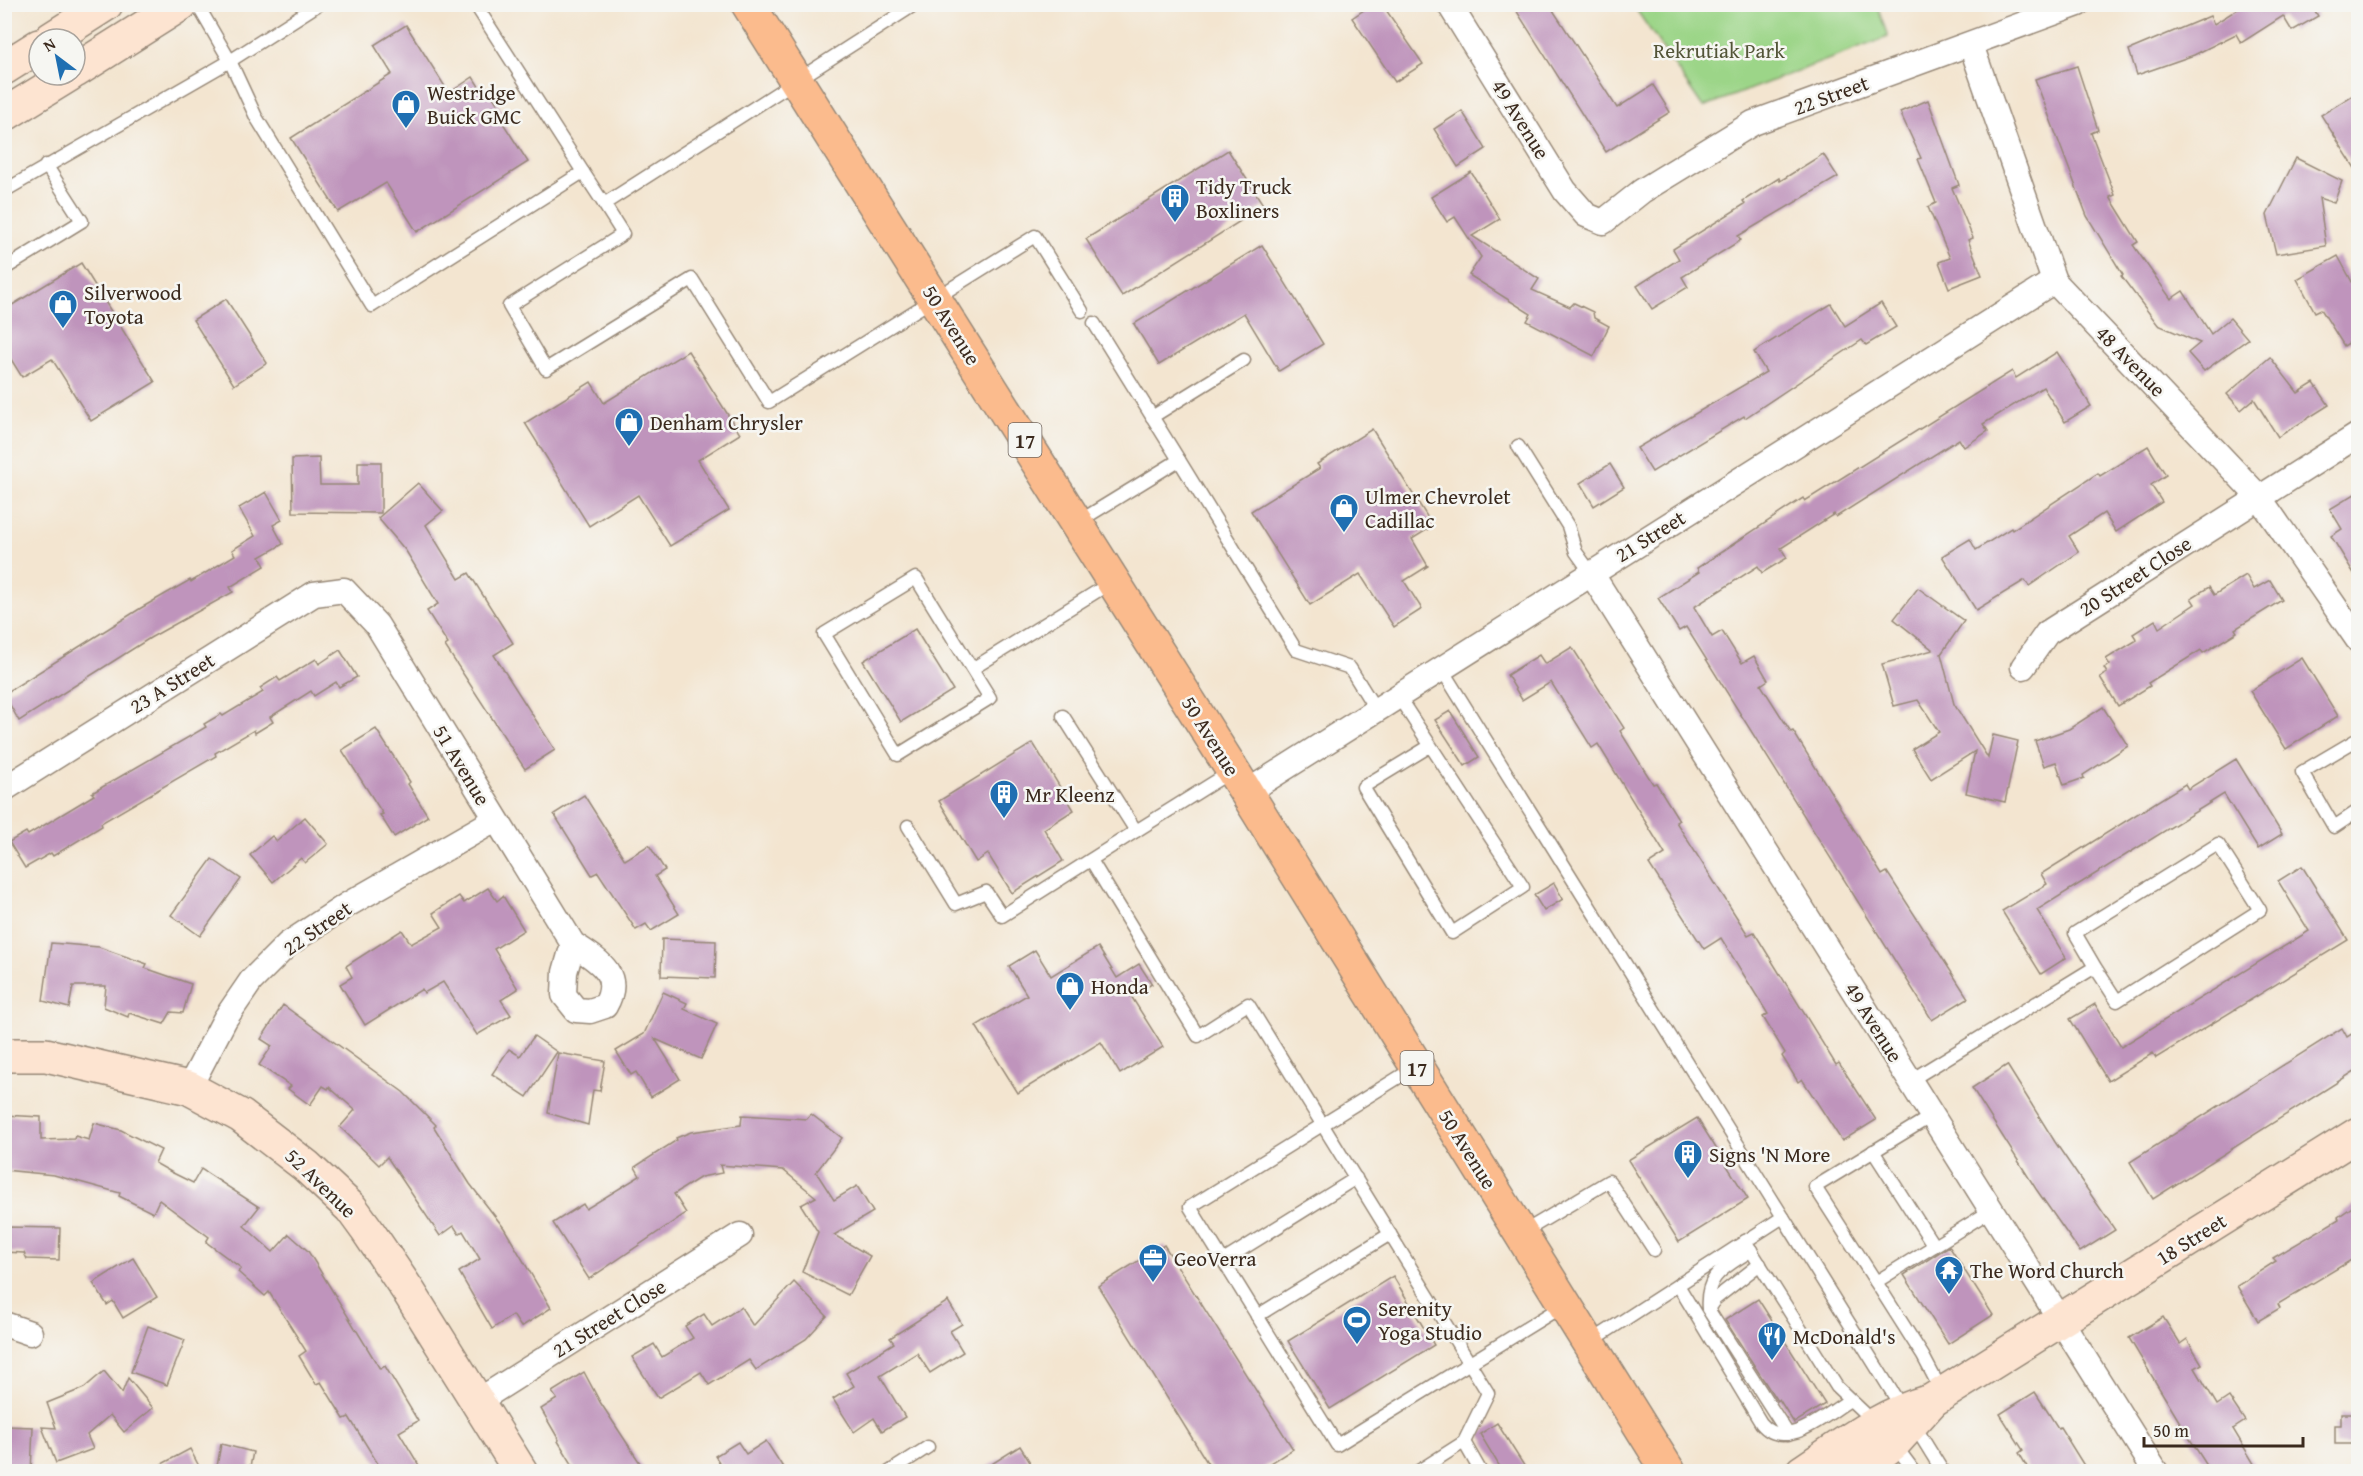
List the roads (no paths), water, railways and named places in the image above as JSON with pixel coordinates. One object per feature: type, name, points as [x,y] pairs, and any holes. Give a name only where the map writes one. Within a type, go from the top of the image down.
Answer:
[{"type":"main road","name":"50 Avenue","points":[[748,4],[1240,781],[1669,1472]]},
{"type":"street","points":[[70,27],[106,4]]},
{"type":"street","points":[[87,63],[181,4]]},
{"type":"street","name":"49 Avenue","points":[[1449,4],[1565,191],[1587,215],[1603,222]]},
{"type":"street","name":"22 Street","points":[[1603,222],[1642,191],[1753,123],[2078,4]]},
{"type":"street","name":"48 Avenue","points":[[1971,45],[2054,280],[2259,497],[2358,640]]},
{"type":"street","points":[[4,68],[27,54]]},
{"type":"street","points":[[4,115],[50,87]]},
{"type":"street","name":"21 Street","points":[[1240,781],[1376,710],[2054,280]]},
{"type":"street","name":"20 Street Close","points":[[2023,666],[2047,633],[2358,435]]},
{"type":"street","name":"49 Avenue","points":[[1590,573],[2156,1472]]},
{"type":"street","name":"23 A Street","points":[[4,789],[314,594],[344,590]]},
{"type":"street","name":"51 Avenue","points":[[344,590],[377,625],[573,944]]},
{"type":"street","name":"22 Street","points":[[189,1088],[225,1019],[251,981],[288,944],[347,905],[495,820]]},
{"type":"street","name":"52 Avenue","points":[[4,1055],[46,1055],[189,1088],[241,1116],[279,1144],[351,1208],[409,1292],[521,1472]]},
{"type":"street","name":"18 Street","points":[[1802,1472],[1910,1416],[2358,1134]]},
{"type":"street","name":"21 Street Close","points":[[478,1401],[740,1235]]},
{"type":"street","points":[[4,1324],[30,1333]]},
{"type":"street","name":"18 Street","points":[[1856,1472],[1910,1416]]},
{"type":"lane","points":[[197,4],[230,61],[256,117],[372,306],[583,172]]},
{"type":"lane","points":[[4,191],[46,165],[69,157],[230,61],[319,4]]},
{"type":"lane","points":[[475,4],[623,234],[509,306],[546,369],[692,279],[769,402],[1035,236],[1082,312]]},
{"type":"lane","points":[[604,204],[911,7],[909,4]]},
{"type":"lane","points":[[4,269],[82,221],[46,165]]},
{"type":"lane","points":[[1094,323],[1296,650],[1350,668],[1376,710]]},
{"type":"lane","points":[[1152,417],[1244,360]]},
{"type":"lane","points":[[1518,446],[1568,526],[1576,552],[1590,573]]},
{"type":"lane","points":[[1077,523],[1179,460]]},
{"type":"lane","points":[[916,578],[972,669],[990,698],[898,755],[824,634],[916,578]]},
{"type":"lane","points":[[972,669],[1113,581]]},
{"type":"lane","points":[[1441,668],[1943,1472]]},
{"type":"lane","points":[[1398,696],[1523,887],[1452,933],[1363,787],[1430,746]]},
{"type":"lane","points":[[1063,716],[1136,831]]},
{"type":"lane","points":[[2358,739],[2302,772],[2334,827],[2358,811]]},
{"type":"lane","points":[[908,826],[956,904],[986,892],[1002,916],[1136,831],[1240,781]]},
{"type":"lane","points":[[2218,844],[2260,910],[2117,1001],[2095,967],[2075,933],[2218,844]]},
{"type":"lane","points":[[1090,860],[1198,1036],[1248,1005],[1488,1393],[1464,1442],[1417,1472]]},
{"type":"lane","points":[[1911,1080],[2095,967]]},
{"type":"lane","points":[[1417,1066],[1190,1208],[1337,1445],[1565,1305]]},
{"type":"lane","points":[[1915,1471],[1910,1416],[1923,1356],[1815,1187],[1933,1115]]},
{"type":"lane","points":[[1873,1151],[1934,1246]]},
{"type":"lane","points":[[1223,1261],[1356,1178]]},
{"type":"lane","points":[[1521,1234],[1610,1181],[1654,1250]]},
{"type":"lane","points":[[1876,1282],[1992,1210]]},
{"type":"lane","points":[[1782,1217],[1715,1275],[1707,1292],[1708,1309],[1788,1434]]},
{"type":"lane","points":[[1257,1316],[1390,1233]]},
{"type":"lane","points":[[1748,1246],[1838,1387],[1850,1400],[1863,1409],[1910,1416]]},
{"type":"lane","points":[[1588,1343],[1678,1285],[1748,1246]]},
{"type":"lane","points":[[1708,1309],[1715,1299],[1760,1264]]},
{"type":"lane","points":[[1678,1285],[1761,1423],[1771,1433],[1788,1434],[1799,1431],[1850,1400]]},
{"type":"lane","points":[[1464,1442],[1481,1472]]},
{"type":"lane","points":[[889,1472],[928,1447]]},
{"type":"place","name":"Westridge Buick GMC","points":[[406,130]]},
{"type":"place","name":"Tidy Truck Boxliners","points":[[1175,224]]},
{"type":"place","name":"Silverwood Toyota","points":[[63,330]]},
{"type":"place","name":"Denham Chrysler","points":[[629,448]]},
{"type":"place","name":"Ulmer Chevrolet Cadillac","points":[[1344,534]]},
{"type":"place","name":"Mr Kleenz","points":[[1004,820]]},
{"type":"place","name":"Honda","points":[[1070,1012]]},
{"type":"place","name":"Signs 'N More","points":[[1688,1180]]},
{"type":"place","name":"GeoVerra","points":[[1153,1284]]},
{"type":"place","name":"The Word Church","points":[[1949,1296]]},
{"type":"place","name":"Serenity Yoga Studio","points":[[1357,1346]]},
{"type":"place","name":"McDonald's","points":[[1772,1362]]},
{"type":"park label","name":"Rekrutiak Park","points":[[1719,50]]}]
